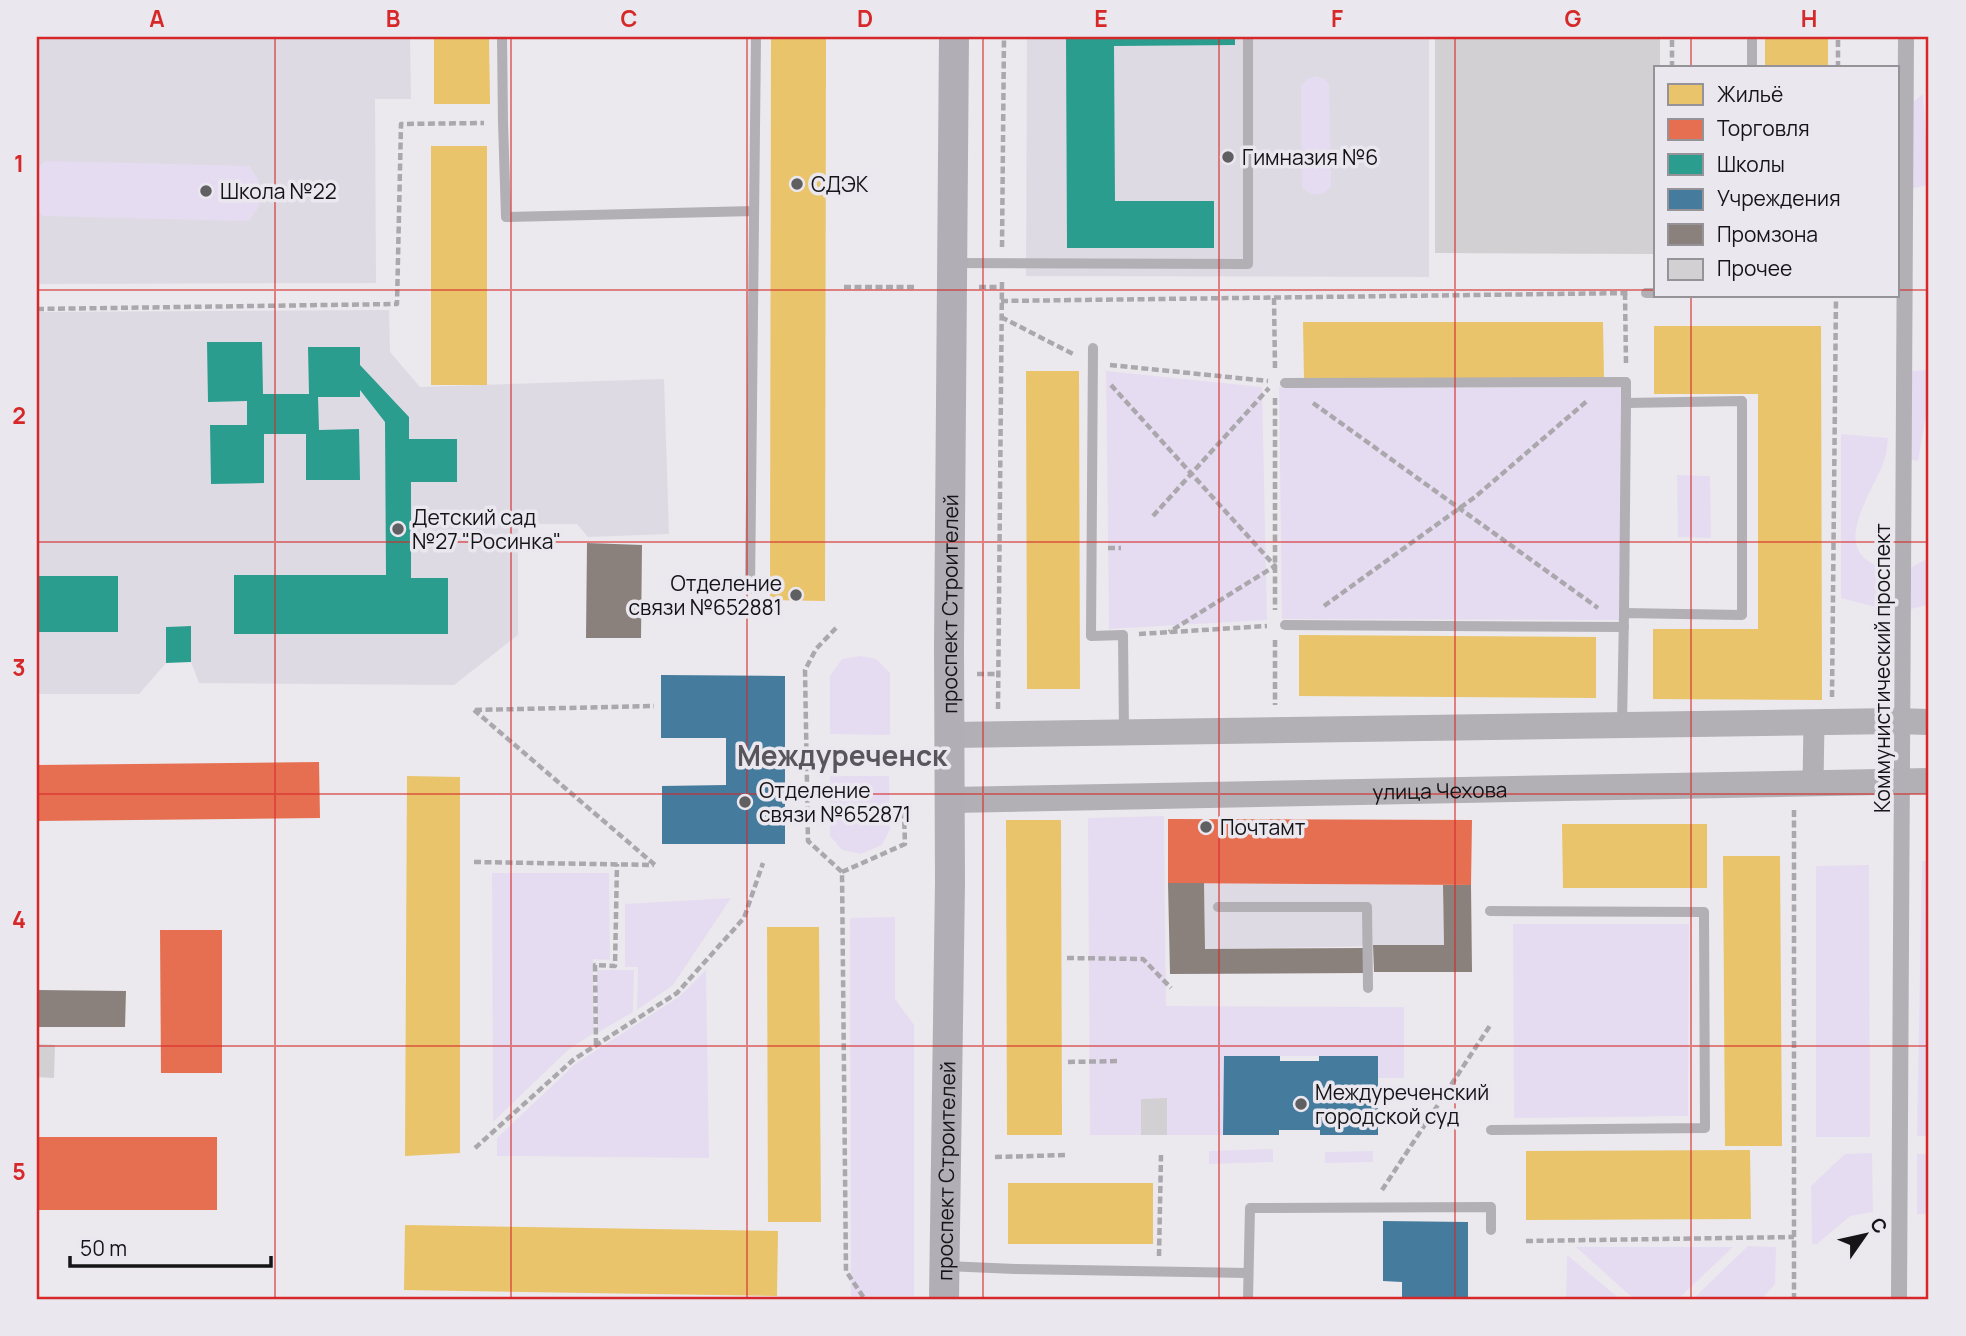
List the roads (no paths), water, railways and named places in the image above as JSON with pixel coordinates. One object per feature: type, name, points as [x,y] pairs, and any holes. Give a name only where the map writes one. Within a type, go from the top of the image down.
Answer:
[{"type":"main road","name":"проспект Строителей","points":[[944,1299],[954,37]]},
{"type":"street","name":"Коммунистический проспект","points":[[1899,1299],[1906,37]]},
{"type":"street","points":[[1804,792],[1823,722]]},
{"type":"street","points":[[950,734],[1929,722]]},
{"type":"street","name":"улица Чехова","points":[[950,800],[1804,792],[1902,781],[1929,781]]},
{"type":"lane","points":[[502,37],[506,217],[754,211]]},
{"type":"lane","points":[[750,589],[756,37]]},
{"type":"lane","points":[[951,263],[1248,264],[1248,37]]},
{"type":"lane","points":[[1752,37],[1752,66]]},
{"type":"lane","points":[[1093,348],[1091,636],[1123,635],[1124,732]]},
{"type":"lane","points":[[1280,382],[1626,382],[1622,725]]},
{"type":"lane","points":[[1624,613],[1742,615],[1742,401],[1626,403]]},
{"type":"lane","points":[[1280,625],[1624,626]]},
{"type":"lane","points":[[1218,907],[1367,907],[1368,988]]},
{"type":"lane","points":[[1490,911],[1704,912],[1705,1128],[1491,1130]]},
{"type":"lane","points":[[1248,1299],[1250,1208],[1491,1207],[1491,1230]]},
{"type":"lane","points":[[946,1266],[1248,1273]]},
{"type":"place","name":"Гимназия №6","points":[[1228,157]]},
{"type":"place","name":"СДЭК","points":[[797,184]]},
{"type":"place","name":"Школа №22","points":[[206,191]]},
{"type":"place","name":"Детский сад №27 \"Росинка\"","points":[[398,529]]},
{"type":"place","name":"Отделение связи №652881","points":[[796,595]]},
{"type":"place","name":"Отделение связи №652871","points":[[745,802]]},
{"type":"place","name":"Почтамт","points":[[1206,827]]},
{"type":"place","name":"Междуреченский городской суд","points":[[1301,1104]]},
{"type":"district","name":"Междуреченск","points":[[842,755]]}]
